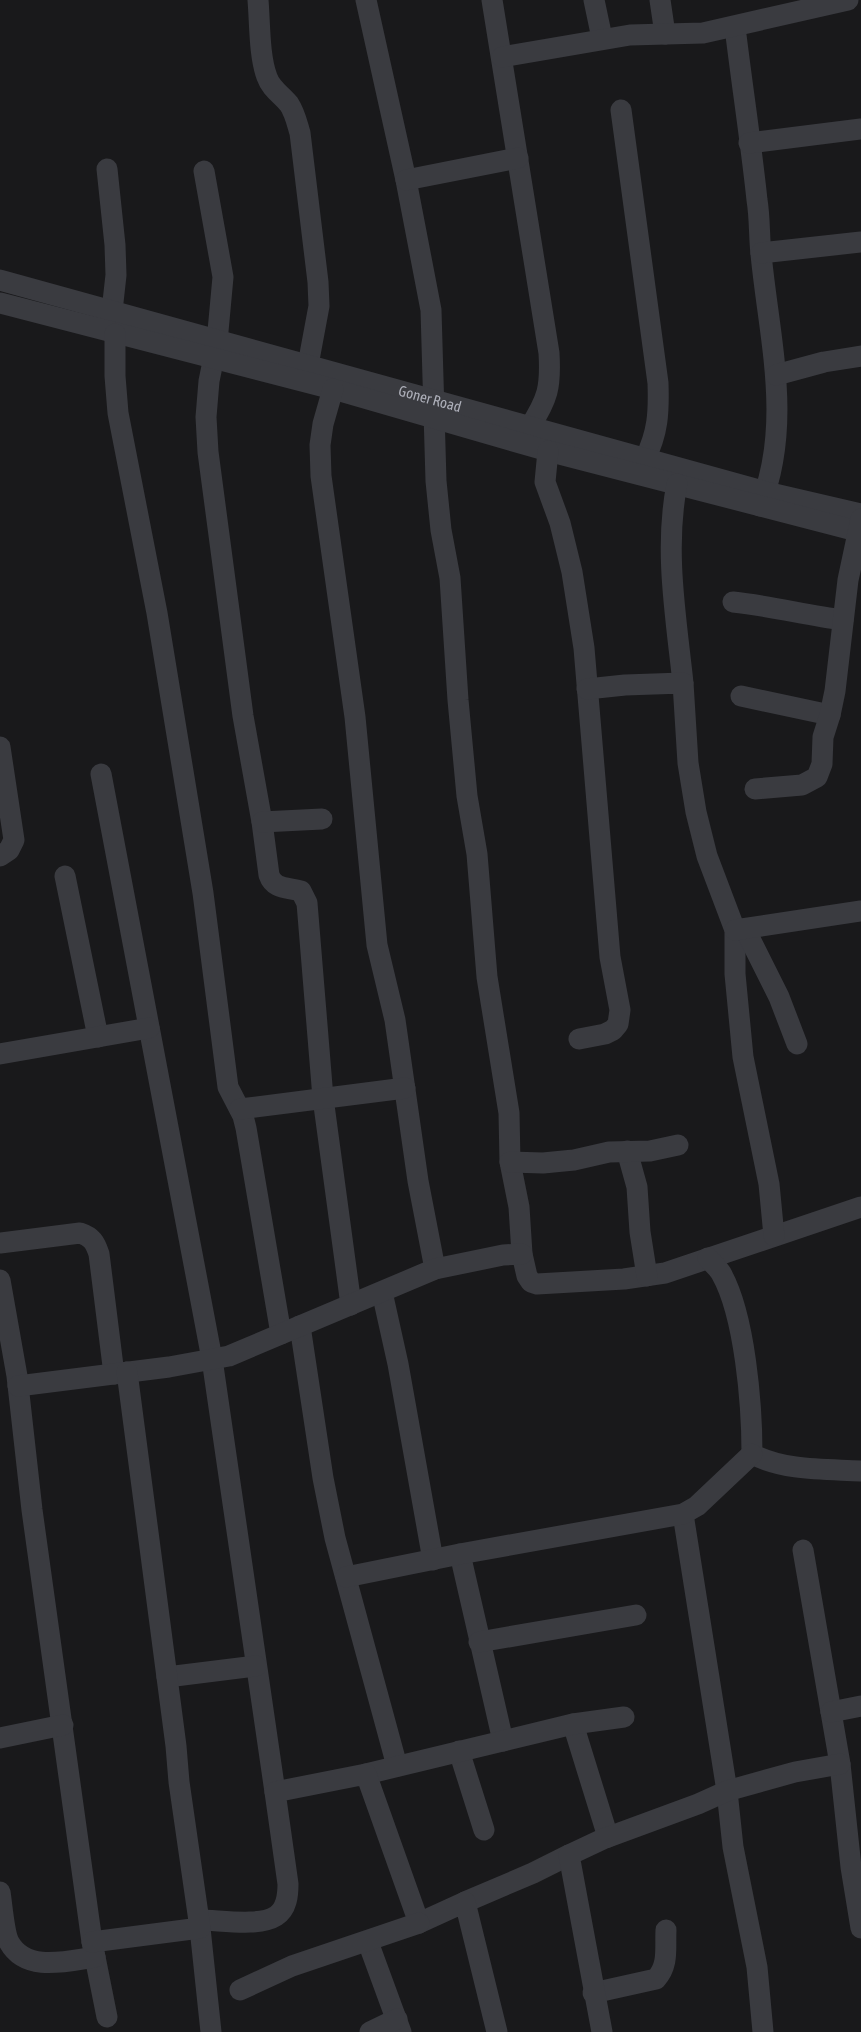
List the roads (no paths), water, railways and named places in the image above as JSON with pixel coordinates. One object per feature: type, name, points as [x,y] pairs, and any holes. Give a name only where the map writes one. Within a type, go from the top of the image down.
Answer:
[{"type":"street","points":[[258,0],[263,58],[267,78],[276,93],[288,103],[296,116],[300,133],[318,282],[319,306],[308,365]]},
{"type":"street","points":[[366,0],[406,180],[432,310],[436,481],[441,530],[450,578],[458,700],[467,796],[477,854],[487,977],[509,1113],[510,1162],[519,1207],[522,1254],[527,1276],[531,1282],[537,1284],[568,1284],[665,1273],[861,1207]]},
{"type":"street","points":[[492,0],[549,353],[550,379],[544,405],[529,428]]},
{"type":"street","points":[[594,0],[602,38]]},
{"type":"street","points":[[660,0],[665,34]]},
{"type":"street","points":[[502,57],[630,34],[703,33],[735,27],[771,8],[848,0]]},
{"type":"street","points":[[735,27],[758,201],[761,254],[776,375],[778,411],[775,455],[763,499]]},
{"type":"street","points":[[621,110],[658,383],[659,413],[654,440],[646,459]]},
{"type":"street","points":[[749,143],[861,129]]},
{"type":"street","points":[[406,180],[518,158]]},
{"type":"street","points":[[107,169],[115,245],[116,275],[112,311]]},
{"type":"street","points":[[204,171],[223,277],[215,350],[209,381],[206,417],[208,452],[243,716],[271,882],[278,887],[301,891],[307,903],[323,1098],[351,1305]]},
{"type":"street","points":[[761,254],[861,242]]},
{"type":"street","name":"Goner Road","points":[[0,280],[112,311],[215,350],[333,389],[529,428],[646,459],[763,499]]},
{"type":"street","name":"Goner Road","points":[[0,303],[115,334],[308,365],[548,451],[677,484],[763,499],[861,524]]},
{"type":"street","points":[[115,334],[115,376],[118,413],[157,614],[203,893],[228,1087],[240,1109],[246,1128],[281,1334]]},
{"type":"street","points":[[776,375],[824,362],[861,356]]},
{"type":"street","points":[[333,389],[323,424],[320,445],[321,476],[355,717],[377,944],[395,1020],[418,1181],[435,1269]]},
{"type":"street","points":[[548,451],[545,482],[560,523],[572,572],[584,648],[610,957],[620,1010],[618,1024],[613,1030],[604,1034],[579,1039]]},
{"type":"street","points":[[677,484],[672,512],[671,536],[674,595],[683,683],[688,763],[696,812],[707,856],[740,930],[779,997],[797,1044]]},
{"type":"street","points":[[755,789],[802,786],[817,778],[822,764],[823,737],[830,715],[848,580],[861,524]]},
{"type":"street","points":[[733,602],[776,607],[809,615],[843,620]]},
{"type":"street","points":[[587,689],[624,685],[683,683]]},
{"type":"street","points":[[740,696],[830,715]]},
{"type":"street","points":[[0,747],[14,840],[9,850],[0,856]]},
{"type":"street","points":[[0,1892],[8,1941],[20,1957],[36,1962],[54,1962],[94,1949],[199,1924],[258,1922],[276,1916],[283,1908],[288,1897],[288,1884],[275,1792],[212,1360],[101,774]]},
{"type":"street","points":[[262,822],[322,819]]},
{"type":"street","points":[[65,876],[98,1037]]},
{"type":"street","points":[[740,930],[861,912]]},
{"type":"street","points":[[740,930],[735,974],[743,1057],[769,1184],[774,1236]]},
{"type":"street","points":[[0,1054],[149,1028]]},
{"type":"street","points":[[240,1109],[405,1088]]},
{"type":"street","points":[[510,1162],[543,1163],[574,1160],[609,1152],[650,1151],[678,1145]]},
{"type":"street","points":[[627,1151],[636,1188],[647,1276]]},
{"type":"street","points":[[0,1244],[80,1233],[89,1236],[95,1242],[99,1254],[120,1373],[167,1677],[211,2032]]},
{"type":"street","points":[[12,1380],[120,1373],[230,1356],[435,1269],[493,1257],[522,1254]]},
{"type":"street","points":[[346,1577],[460,1554],[682,1514],[697,1506],[752,1454],[749,1389],[740,1332],[731,1295],[720,1272],[708,1258]]},
{"type":"street","points":[[0,1280],[12,1380],[94,1949],[107,2017]]},
{"type":"street","points":[[382,1292],[398,1364],[433,1560]]},
{"type":"street","points":[[300,1326],[335,1538],[397,1766]]},
{"type":"street","points":[[752,1454],[766,1462],[784,1466],[861,1471]]},
{"type":"street","points":[[682,1514],[727,1791],[733,1847],[757,1968],[763,2032]]},
{"type":"street","points":[[803,1550],[840,1764],[854,1828],[851,1867],[861,1928]]},
{"type":"street","points":[[460,1554],[503,1741]]},
{"type":"street","points":[[479,1642],[636,1615]]},
{"type":"street","points":[[167,1677],[256,1666]]},
{"type":"street","points":[[831,1712],[861,1706]]},
{"type":"street","points":[[275,1792],[366,1774],[573,1724],[624,1717]]},
{"type":"street","points":[[573,1724],[608,1837]]},
{"type":"street","points":[[0,1738],[63,1725]]},
{"type":"street","points":[[459,1751],[484,1830]]},
{"type":"street","points":[[240,1990],[292,1966],[368,1942],[419,1923],[533,1873],[608,1837],[698,1804],[727,1791],[794,1772],[840,1764]]},
{"type":"street","points":[[366,1774],[419,1923]]},
{"type":"street","points":[[569,1855],[593,1993],[602,2032]]},
{"type":"street","points":[[465,1902],[497,2032]]},
{"type":"street","points":[[593,1993],[656,1979],[662,1972],[665,1964],[666,1930]]},
{"type":"street","points":[[368,1942],[399,2026],[370,2032]]}]
